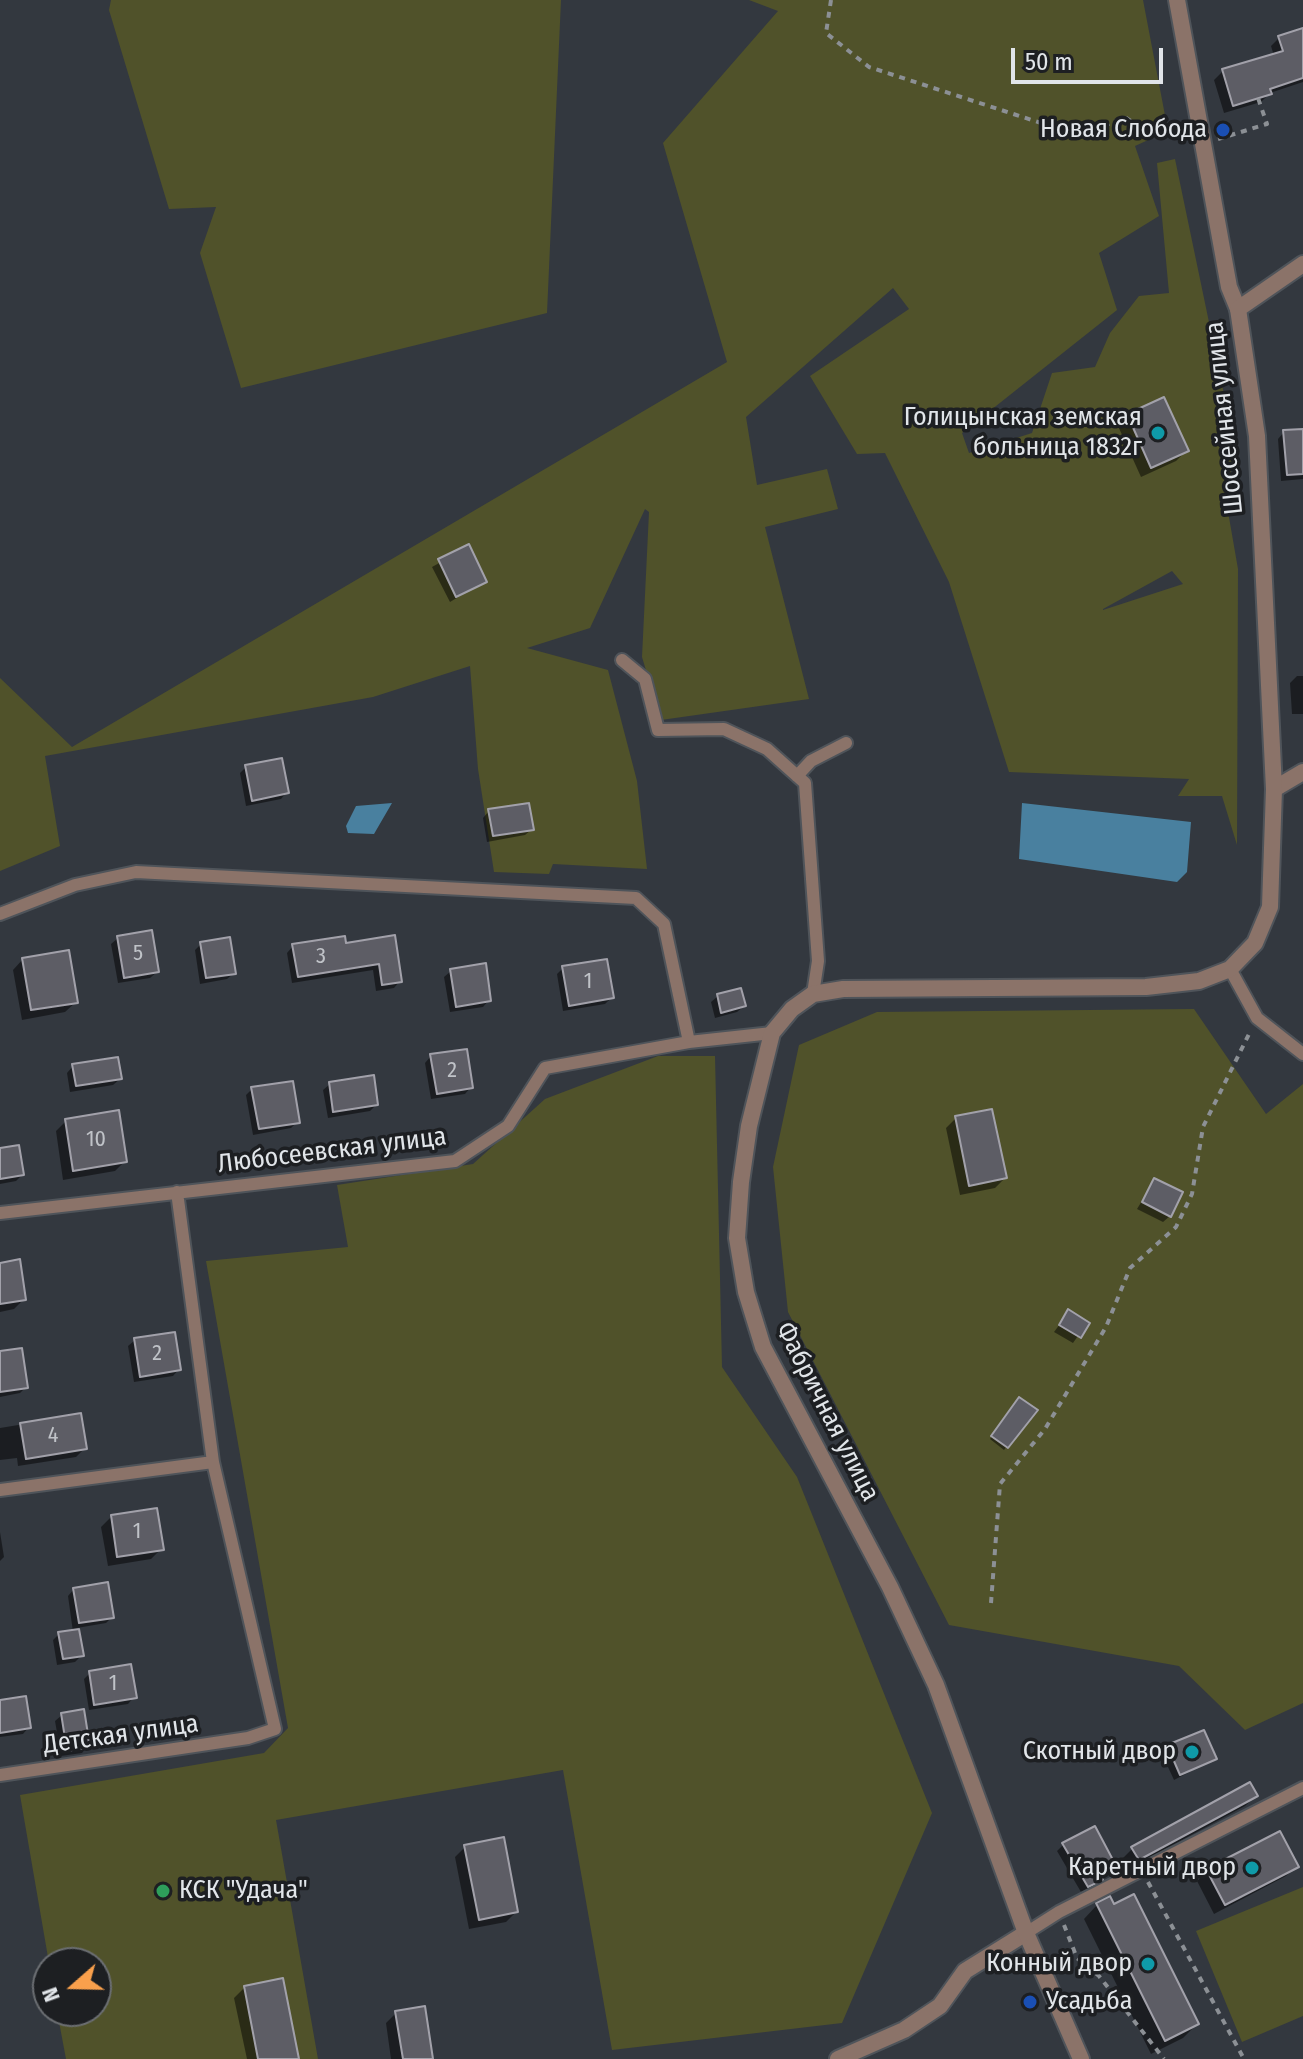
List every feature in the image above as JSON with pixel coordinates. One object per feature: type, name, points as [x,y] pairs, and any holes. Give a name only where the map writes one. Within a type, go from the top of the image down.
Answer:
[{"type":"street","name":"Шоссейная улица","points":[[1177,0],[1229,287],[1238,309],[1257,436],[1274,789]]},
{"type":"street","points":[[1238,309],[1303,264]]},
{"type":"street","points":[[813,994],[843,989],[1146,987],[1199,981],[1230,969],[1255,943],[1270,907],[1274,789],[1303,772]]},
{"type":"street","name":"Фабричная улица","points":[[813,994],[792,1009],[772,1033],[749,1126],[737,1238],[746,1292],[763,1347],[890,1587],[936,1685],[1026,1933],[1081,2059]]},
{"type":"street","points":[[838,2059],[904,2030],[940,2006],[965,1971],[1026,1933]]},
{"type":"lane","points":[[622,660],[645,679],[658,730],[724,729],[767,749],[805,783],[818,961],[813,994]]},
{"type":"lane","points":[[797,776],[811,761],[846,743]]},
{"type":"lane","points":[[0,914],[75,885],[136,872],[636,898],[664,924],[689,1042]]},
{"type":"lane","points":[[1230,969],[1257,1018],[1303,1054]]},
{"type":"lane","name":"Любосеевская улица","points":[[0,1213],[455,1161],[508,1126],[545,1068],[689,1042],[772,1033]]},
{"type":"lane","points":[[0,1490],[213,1462],[177,1192]]},
{"type":"lane","name":"Детская улица","points":[[0,1775],[248,1738],[275,1729],[213,1462]]},
{"type":"lane","points":[[1026,1933],[1059,1912],[1303,1788]]},
{"type":"path","points":[[831,0],[826,33],[869,67],[944,92],[1081,136],[1125,117],[1144,130],[1198,120]]},
{"type":"path","points":[[1212,141],[1267,124],[1258,98]]},
{"type":"path","points":[[991,1603],[1000,1484],[1045,1429],[1106,1327],[1130,1268],[1176,1227],[1192,1194],[1203,1127],[1257,1018]]},
{"type":"path","points":[[1141,1870],[1244,2059]]},
{"type":"path","points":[[1059,1912],[1077,1958],[1099,1976],[1164,2059]]},
{"type":"green space","points":[[111,0],[561,0],[547,313],[241,388],[200,253],[216,207],[169,209],[109,10]]},
{"type":"green space","points":[[749,0],[1143,0],[1168,131],[1135,146],[1159,216],[1099,253],[1117,310],[962,433],[969,453],[1032,433],[1052,373],[1095,367],[1110,333],[1139,296],[1169,293],[1157,163],[1175,159],[1235,447],[1226,500],[1238,569],[1237,845],[1222,796],[1178,796],[1189,779],[1009,772],[949,582],[885,453],[857,454],[810,376],[909,309],[893,288],[746,417],[757,485],[827,469],[838,509],[765,527],[809,699],[661,720],[642,657],[649,512],[645,509],[590,628],[527,648],[608,670],[637,781],[647,869],[553,864],[549,874],[494,872],[478,769],[470,666],[373,697],[45,756],[60,846],[0,871],[0,678],[72,747],[727,362],[663,143],[778,11]],"holes":[[[1172,571],[1183,584],[1103,610]]]},
{"type":"green space","points":[[1194,1009],[1266,1114],[1303,1084],[1303,1703],[1245,1730],[1179,1666],[949,1625],[788,1312],[773,1167],[799,1045],[877,1012]]},
{"type":"green space","points":[[658,1056],[715,1056],[722,1367],[797,1477],[932,1813],[842,2023],[612,2050],[563,1770],[276,1820],[318,2059],[66,2059],[60,2027],[112,2027],[112,1947],[46,1947],[20,1795],[264,1753],[288,1728],[206,1261],[348,1247],[337,1185],[473,1164],[545,1099]]},
{"type":"green space","points":[[1303,1887],[1303,2016],[1242,2042],[1196,1931]]},
{"type":"water","points":[[392,803],[374,834],[348,833],[346,826],[356,806]]},
{"type":"water","points":[[1022,803],[1191,822],[1187,872],[1177,882],[1019,859]]},
{"type":"building","points":[[1303,28],[1303,78],[1270,89],[1272,94],[1233,106],[1222,69],[1283,51],[1278,36]]},
{"type":"building","name":"Голицынская земская больница 1832г","points":[[1164,397],[1189,451],[1151,468],[1127,414]]},
{"type":"building","points":[[1303,429],[1303,474],[1287,475],[1283,430]]},
{"type":"building","points":[[469,544],[487,582],[456,597],[438,559]]},
{"type":"building","points":[[282,758],[289,793],[252,801],[245,765]]},
{"type":"building","points":[[529,803],[534,830],[493,836],[488,809]]},
{"type":"building","points":[[152,930],[159,972],[124,978],[117,936]]},
{"type":"building","points":[[395,935],[402,982],[382,985],[379,964],[298,977],[292,944],[345,936],[346,943]]},
{"type":"building","points":[[230,937],[236,974],[206,978],[200,942]]},
{"type":"building","points":[[69,950],[78,1003],[31,1010],[22,958]]},
{"type":"building","points":[[607,959],[614,998],[569,1006],[562,966]]},
{"type":"building","points":[[486,963],[491,1001],[456,1007],[450,969]]},
{"type":"building","points":[[741,988],[746,1006],[721,1013],[717,994]]},
{"type":"building","points":[[467,1049],[473,1088],[437,1094],[430,1054]]},
{"type":"building","points":[[118,1057],[122,1079],[76,1086],[72,1064]]},
{"type":"building","points":[[374,1075],[378,1105],[333,1112],[329,1082]]},
{"type":"building","points":[[293,1081],[300,1123],[259,1129],[251,1087]]},
{"type":"building","points":[[992,1109],[1007,1178],[969,1186],[955,1116]]},
{"type":"building","points":[[119,1110],[127,1162],[73,1171],[65,1119]]},
{"type":"building","points":[[19,1145],[24,1175],[0,1179],[0,1148]]},
{"type":"building","points":[[1154,1178],[1183,1192],[1171,1217],[1142,1202]]},
{"type":"building","points":[[20,1259],[26,1300],[0,1304],[0,1263]]},
{"type":"building","points":[[1068,1309],[1090,1323],[1081,1338],[1059,1325]]},
{"type":"building","points":[[175,1332],[181,1370],[140,1377],[134,1338]]},
{"type":"building","points":[[22,1348],[28,1388],[0,1392],[0,1351]]},
{"type":"building","points":[[1019,1397],[1038,1410],[1008,1448],[991,1436]]},
{"type":"building","points":[[81,1413],[87,1449],[26,1459],[20,1423]]},
{"type":"building","points":[[157,1508],[164,1550],[117,1557],[111,1515]]},
{"type":"building","points":[[108,1582],[114,1618],[79,1623],[73,1588]]},
{"type":"building","points":[[79,1629],[84,1656],[63,1659],[58,1632]]},
{"type":"building","points":[[131,1664],[137,1698],[94,1705],[89,1671]]},
{"type":"building","points":[[26,1696],[31,1728],[0,1733],[0,1700]]},
{"type":"building","points":[[84,1709],[90,1747],[67,1751],[61,1713]]},
{"type":"building","name":"Скотный двор","points":[[1204,1730],[1217,1759],[1180,1775],[1167,1745]]},
{"type":"building","points":[[1250,1782],[1258,1796],[1139,1860],[1131,1847]]},
{"type":"building","points":[[1095,1826],[1113,1860],[1097,1869],[1103,1880],[1088,1887],[1062,1843]]},
{"type":"building","name":"Каретный двор","points":[[1280,1831],[1299,1867],[1225,1905],[1206,1869]]},
{"type":"building","points":[[504,1837],[518,1912],[479,1920],[464,1845]]},
{"type":"building","name":"Конный двор","points":[[1134,1894],[1199,2024],[1165,2041],[1096,1903],[1110,1896],[1114,1904]]},
{"type":"building","points":[[283,1978],[299,2059],[258,2059],[244,1986]]},
{"type":"building","points":[[425,2006],[433,2059],[403,2059],[395,2011]]},
{"type":"place","name":"Новая Слобода","points":[[1223,130]]},
{"type":"place","name":"Голицынская земская больница 1832г","points":[[1158,433]]},
{"type":"place","name":"Скотный двор","points":[[1192,1752]]},
{"type":"place","name":"Каретный двор","points":[[1252,1868]]},
{"type":"place","name":"КСК \"Удача\"","points":[[163,1891]]},
{"type":"place","name":"Конный двор","points":[[1148,1964]]},
{"type":"place","name":"Усадьба","points":[[1030,2002]]}]
